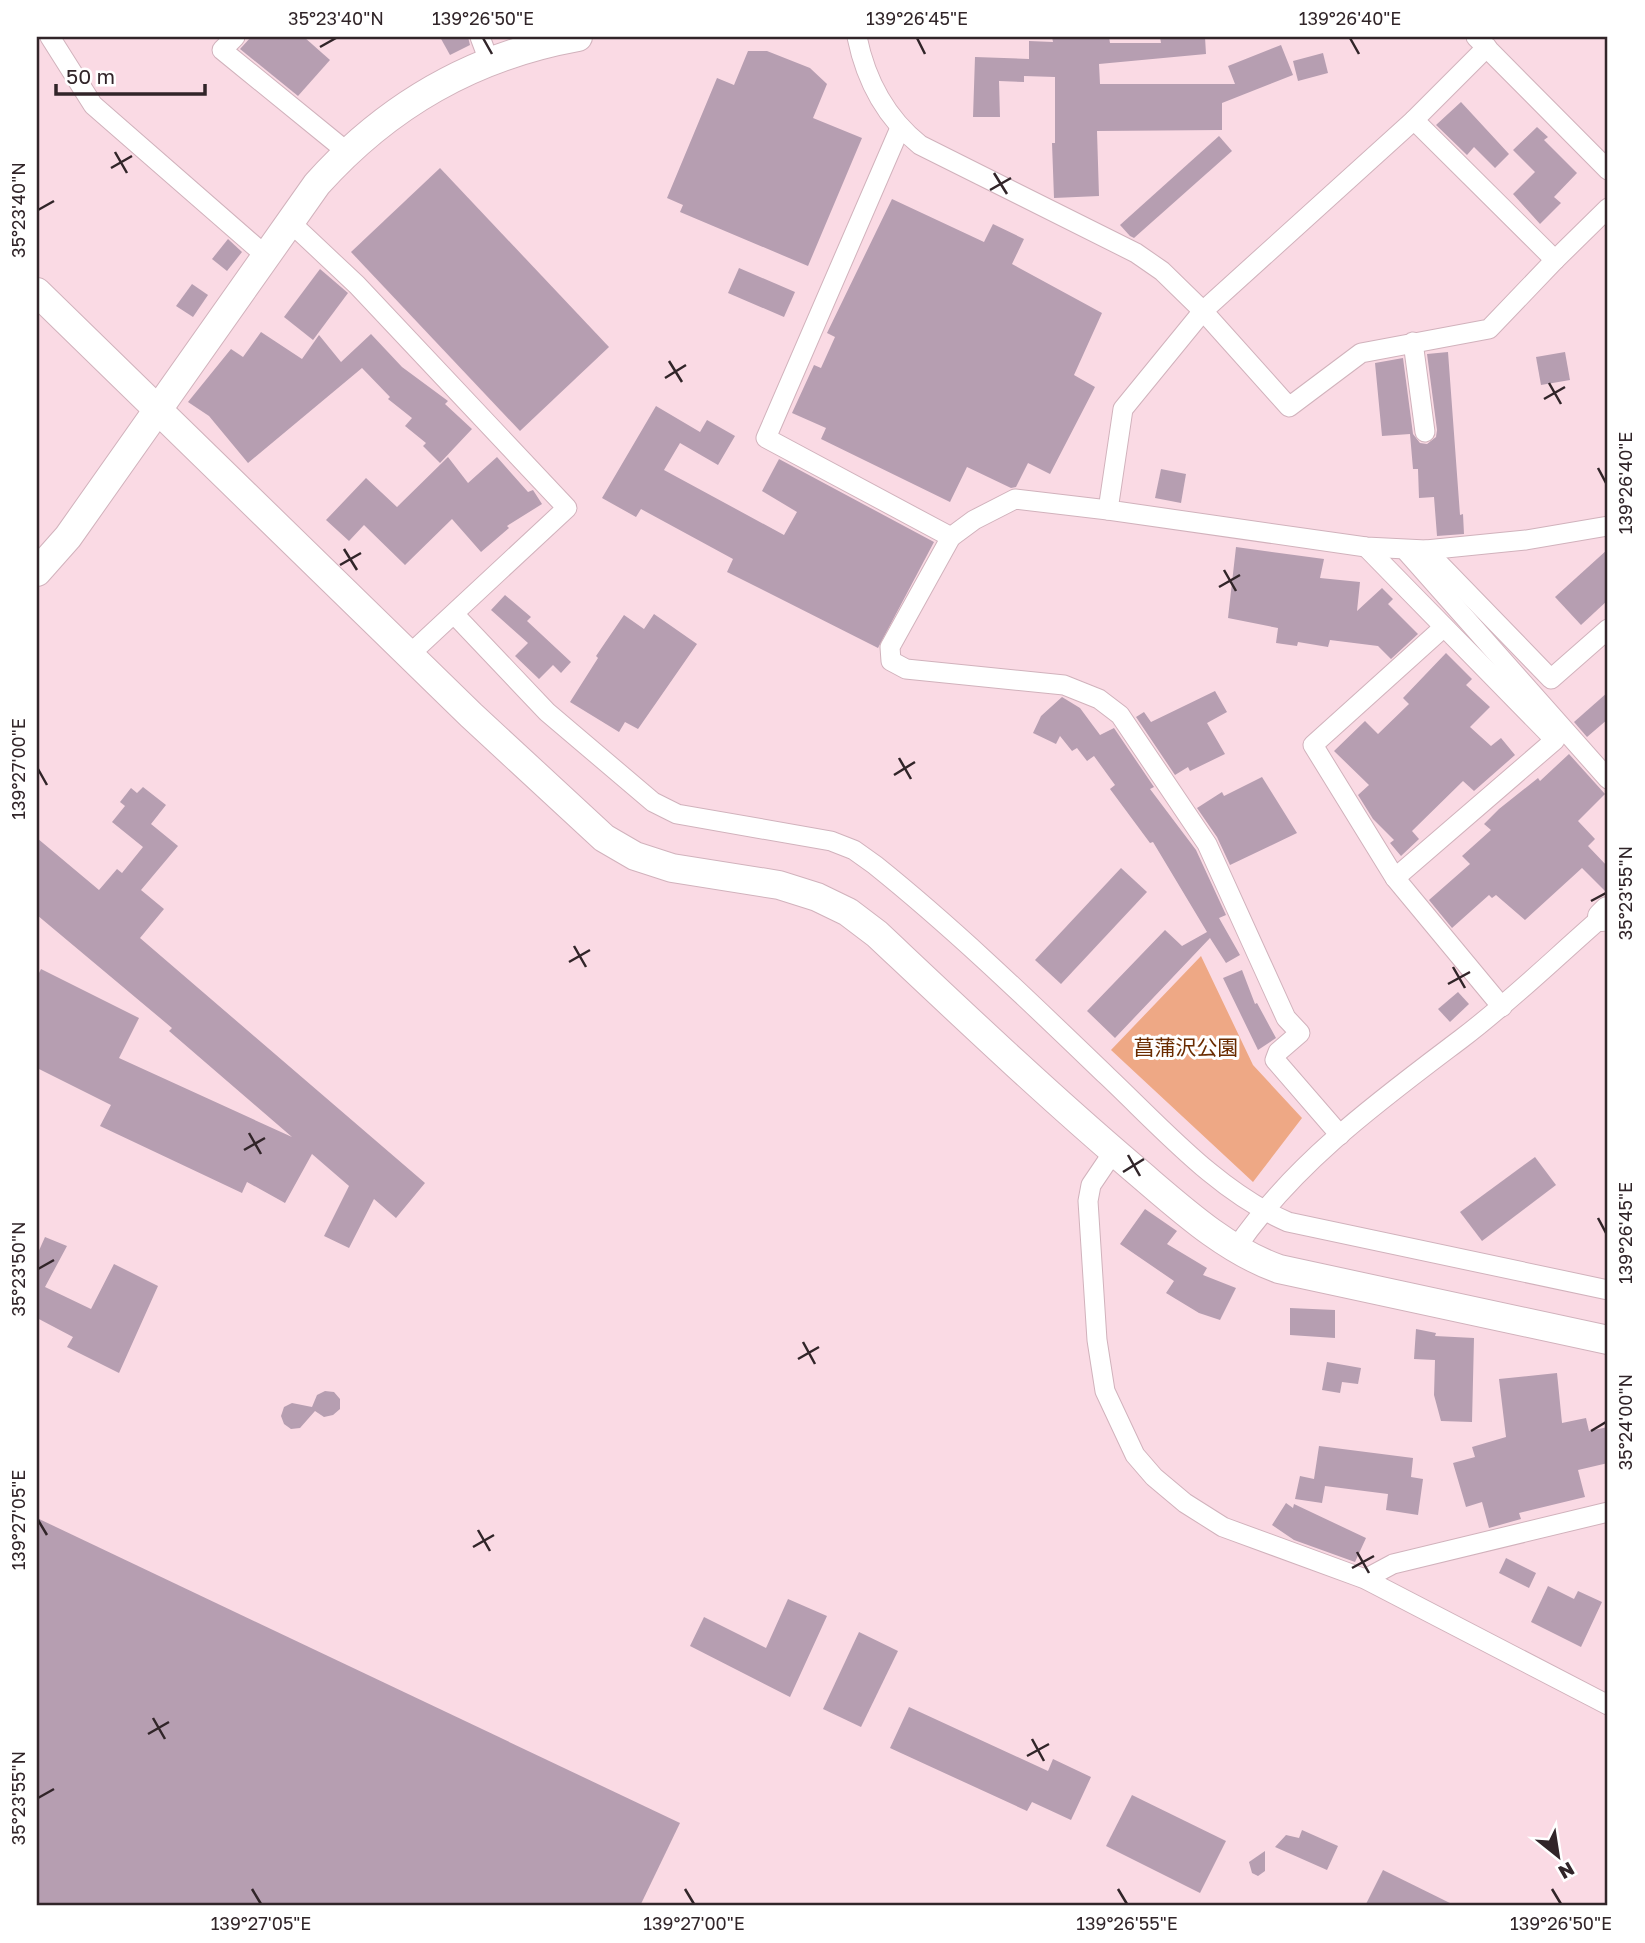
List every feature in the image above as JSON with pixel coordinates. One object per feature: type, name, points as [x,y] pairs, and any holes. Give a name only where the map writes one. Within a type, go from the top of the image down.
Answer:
[{"type":"street","points":[[50,37],[93,105],[266,256]]},
{"type":"street","points":[[235,37],[222,50],[346,151]]},
{"type":"street","points":[[37,572],[68,537],[290,222],[346,151],[394,112],[484,49],[578,37]]},
{"type":"street","points":[[857,37],[872,85],[886,112],[900,128],[920,145],[1136,253],[1162,271],[1203,311],[1289,407],[1362,353],[1489,329],[1608,208]]},
{"type":"street","points":[[1108,510],[1123,409],[1203,311],[1415,120],[1482,42],[1608,170]]},
{"type":"street","points":[[1415,120],[1555,260]]},
{"type":"street","points":[[900,128],[765,438],[951,537]]},
{"type":"street","points":[[290,222],[357,285],[567,508],[410,655]]},
{"type":"street","points":[[37,292],[410,655],[604,838],[635,856],[672,868],[779,885],[817,897],[848,912],[877,934],[1114,1152],[1183,1210],[1252,1259],[1279,1269],[1608,1340]]},
{"type":"street","points":[[1413,342],[1425,432]]},
{"type":"street","points":[[1340,1135],[1275,1060],[1278,1052],[1300,1033],[1286,1018],[1207,844],[1121,715],[1099,699],[1064,685],[906,669],[891,661],[890,648],[951,537],[974,520],[1015,499],[1405,550],[1525,540],[1608,526]]},
{"type":"street","points":[[1366,547],[1555,740],[1395,878]]},
{"type":"street","points":[[1405,550],[1608,779]]},
{"type":"street","points":[[1426,550],[1551,679],[1608,628]]},
{"type":"street","points":[[454,614],[548,712],[653,802],[677,814],[831,842],[855,850],[875,864],[1058,1028],[1176,1141],[1261,1211],[1302,1225],[1608,1290]]},
{"type":"street","points":[[1444,626],[1314,745],[1395,878],[1502,1007]]},
{"type":"street","points":[[1236,1248],[1261,1211],[1340,1135],[1394,1087],[1502,1007],[1605,914]]},
{"type":"street","points":[[1114,1152],[1091,1185],[1088,1221],[1097,1340],[1105,1391],[1135,1455],[1154,1477],[1185,1503],[1223,1527],[1365,1578],[1608,1706]]},
{"type":"street","points":[[1365,1578],[1393,1564],[1608,1512]]},
{"type":"green space","name":"菖蒲沢公園","points":[[1201,956],[1253,1065],[1302,1118],[1253,1182],[1111,1050]]},
{"type":"building","points":[[251,37],[304,37],[330,60],[298,96],[240,49]]},
{"type":"building","points":[[440,37],[468,37],[470,45],[450,55]]},
{"type":"building","points":[[1052,37],[1109,37],[1110,43],[1161,43],[1160,37],[1205,37],[1206,54],[1099,64],[1100,84],[1235,84],[1228,66],[1281,45],[1293,75],[1222,103],[1222,130],[1097,131],[1099,196],[1054,198],[1052,143],[1055,143],[1055,77],[1024,76],[1024,82],[999,81],[1000,117],[973,117],[975,57],[1029,59],[1029,41],[1053,42]]},
{"type":"building","points":[[748,51],[767,51],[810,68],[827,84],[813,118],[862,138],[808,266],[680,212],[683,205],[667,198],[717,78],[734,85]]},
{"type":"building","points":[[1323,53],[1328,73],[1298,81],[1293,61]]},
{"type":"building","points":[[1461,102],[1509,154],[1495,168],[1474,147],[1467,155],[1436,125]]},
{"type":"building","points":[[1537,127],[1548,137],[1544,140],[1577,173],[1554,197],[1561,203],[1540,224],[1513,194],[1535,172],[1513,150]]},
{"type":"building","points":[[1219,136],[1232,151],[1134,238],[1130,236],[1120,225]]},
{"type":"building","points":[[440,168],[609,347],[520,431],[351,252]]},
{"type":"building","points":[[892,199],[984,242],[993,224],[1024,239],[1012,264],[1102,313],[1074,375],[1095,387],[1050,474],[1028,463],[1016,487],[1011,488],[967,467],[950,502],[821,439],[826,428],[792,413],[814,365],[821,368],[835,337],[827,333]]},
{"type":"building","points":[[228,239],[242,252],[227,271],[212,259]]},
{"type":"building","points":[[739,268],[795,292],[784,317],[728,293]]},
{"type":"building","points":[[320,269],[348,293],[313,340],[284,317]]},
{"type":"building","points":[[192,284],[208,295],[193,317],[176,306]]},
{"type":"building","points":[[261,332],[302,359],[319,335],[341,362],[371,334],[402,367],[448,401],[445,404],[472,429],[440,463],[423,446],[426,443],[405,426],[412,418],[388,399],[390,397],[362,368],[248,463],[209,416],[188,402],[231,349],[243,357]]},
{"type":"building","points":[[1448,352],[1460,515],[1463,514],[1464,534],[1437,536],[1434,497],[1419,498],[1418,469],[1413,469],[1410,434],[1382,436],[1375,363],[1403,358],[1413,434],[1420,443],[1427,444],[1436,437],[1437,430],[1427,354]]},
{"type":"building","points":[[1565,352],[1570,380],[1541,385],[1536,357]]},
{"type":"building","points":[[656,406],[700,432],[707,420],[735,436],[718,465],[680,443],[664,470],[784,535],[797,512],[762,491],[779,459],[934,542],[878,648],[727,572],[733,559],[641,509],[636,517],[602,498]]},
{"type":"building","points":[[448,457],[468,483],[497,457],[528,492],[533,490],[542,504],[507,526],[509,528],[481,552],[452,519],[405,565],[364,525],[349,541],[326,520],[366,478],[397,507]]},
{"type":"building","points":[[1161,469],[1186,474],[1181,503],[1155,498]]},
{"type":"building","points":[[1236,547],[1324,559],[1320,578],[1360,582],[1357,611],[1382,588],[1393,599],[1388,604],[1418,634],[1391,659],[1378,646],[1330,640],[1328,647],[1298,642],[1297,646],[1276,643],[1278,628],[1228,618]]},
{"type":"building","points":[[1608,549],[1608,600],[1581,625],[1555,597]]},
{"type":"building","points":[[505,595],[531,617],[527,621],[571,662],[561,673],[553,665],[539,679],[515,656],[528,643],[491,610]]},
{"type":"building","points":[[654,614],[697,644],[638,729],[625,722],[619,732],[570,702],[598,658],[596,656],[624,615],[644,629]]},
{"type":"building","points":[[1446,653],[1472,679],[1466,685],[1490,707],[1470,727],[1491,746],[1501,738],[1515,755],[1474,791],[1463,781],[1412,831],[1419,839],[1401,856],[1390,843],[1394,840],[1373,819],[1358,795],[1369,785],[1334,751],[1365,721],[1378,734],[1409,704],[1403,698]]},
{"type":"building","points":[[1215,691],[1227,712],[1207,723],[1225,754],[1190,771],[1188,767],[1175,775],[1136,717],[1144,712],[1151,722]]},
{"type":"building","points":[[1608,692],[1608,719],[1587,737],[1574,722]]},
{"type":"building","points":[[1062,697],[1080,708],[1100,735],[1114,728],[1154,787],[1150,789],[1196,850],[1226,915],[1219,918],[1240,955],[1226,963],[1210,938],[1115,1038],[1087,1011],[1165,930],[1182,946],[1207,932],[1153,842],[1150,843],[1110,789],[1115,785],[1094,756],[1087,761],[1077,748],[1072,751],[1060,736],[1056,744],[1033,733],[1041,716]]},
{"type":"building","points":[[1569,754],[1605,794],[1578,821],[1595,839],[1588,846],[1608,867],[1608,894],[1582,868],[1525,920],[1496,895],[1492,898],[1489,895],[1452,928],[1429,900],[1470,864],[1462,856],[1491,830],[1484,824],[1538,778],[1540,781]]},
{"type":"building","points":[[1262,777],[1297,833],[1230,865],[1217,837],[1197,808],[1222,792],[1224,796]]},
{"type":"building","points":[[143,787],[166,805],[151,824],[178,846],[141,890],[164,909],[140,938],[425,1183],[396,1218],[374,1199],[349,1248],[324,1236],[349,1186],[312,1154],[285,1203],[247,1182],[242,1193],[100,1126],[111,1105],[37,1068],[37,977],[41,969],[139,1018],[119,1058],[292,1137],[169,1031],[172,1028],[37,915],[37,838],[99,890],[117,869],[122,873],[143,847],[112,822],[125,806],[120,802],[131,788],[137,793]]},
{"type":"building","points":[[1121,868],[1147,892],[1061,984],[1035,960]]},
{"type":"building","points":[[1242,970],[1255,1004],[1257,1003],[1276,1038],[1258,1050],[1223,978]]},
{"type":"building","points":[[1458,992],[1469,1004],[1450,1022],[1438,1009]]},
{"type":"building","points":[[1535,1157],[1556,1185],[1482,1241],[1460,1212]]},
{"type":"building","points":[[1145,1209],[1177,1231],[1167,1244],[1207,1268],[1203,1275],[1236,1288],[1220,1320],[1199,1313],[1166,1293],[1174,1281],[1120,1244]]},
{"type":"building","points":[[45,1237],[67,1246],[45,1287],[91,1309],[114,1264],[158,1286],[119,1373],[67,1347],[73,1337],[37,1318],[37,1255]]},
{"type":"building","points":[[1290,1308],[1335,1310],[1335,1338],[1290,1335]]},
{"type":"building","points":[[1416,1329],[1436,1333],[1435,1336],[1474,1338],[1472,1422],[1441,1421],[1434,1395],[1435,1360],[1414,1359]]},
{"type":"building","points":[[1327,1362],[1361,1368],[1358,1384],[1342,1382],[1340,1393],[1322,1390]]},
{"type":"building","points":[[1557,1373],[1562,1423],[1586,1418],[1589,1431],[1608,1427],[1608,1463],[1578,1470],[1585,1497],[1519,1513],[1521,1519],[1489,1528],[1482,1502],[1466,1507],[1453,1463],[1475,1457],[1472,1447],[1506,1437],[1499,1379]]},
{"type":"building","points":[[325,1391],[334,1392],[340,1399],[340,1409],[333,1415],[324,1417],[315,1411],[300,1428],[291,1429],[284,1424],[281,1416],[284,1407],[292,1403],[312,1407],[317,1395]]},
{"type":"building","points":[[1319,1446],[1413,1458],[1411,1477],[1423,1479],[1418,1515],[1386,1510],[1388,1494],[1325,1486],[1322,1503],[1295,1499],[1300,1476],[1314,1479]]},
{"type":"building","points":[[1286,1503],[1293,1508],[1294,1504],[1366,1538],[1355,1562],[1294,1540],[1272,1525]]},
{"type":"building","points":[[37,1518],[680,1823],[640,1906],[37,1906]]},
{"type":"building","points":[[1506,1558],[1536,1573],[1529,1588],[1499,1573]]},
{"type":"building","points":[[1548,1586],[1574,1599],[1578,1591],[1602,1602],[1581,1647],[1531,1622]]},
{"type":"building","points":[[788,1599],[827,1616],[790,1697],[690,1646],[704,1617],[766,1648]]},
{"type":"building","points":[[859,1632],[898,1651],[861,1727],[823,1709]]},
{"type":"building","points":[[909,1707],[1048,1771],[1053,1759],[1091,1777],[1071,1820],[1032,1802],[1027,1811],[890,1748]]},
{"type":"building","points":[[1132,1795],[1226,1841],[1200,1893],[1106,1846]]},
{"type":"building","points":[[1302,1830],[1338,1846],[1327,1870],[1275,1847],[1286,1835],[1299,1838]]},
{"type":"building","points":[[1265,1851],[1265,1871],[1258,1876],[1252,1873],[1249,1862]]},
{"type":"building","points":[[1383,1870],[1456,1906],[1365,1906]]}]
